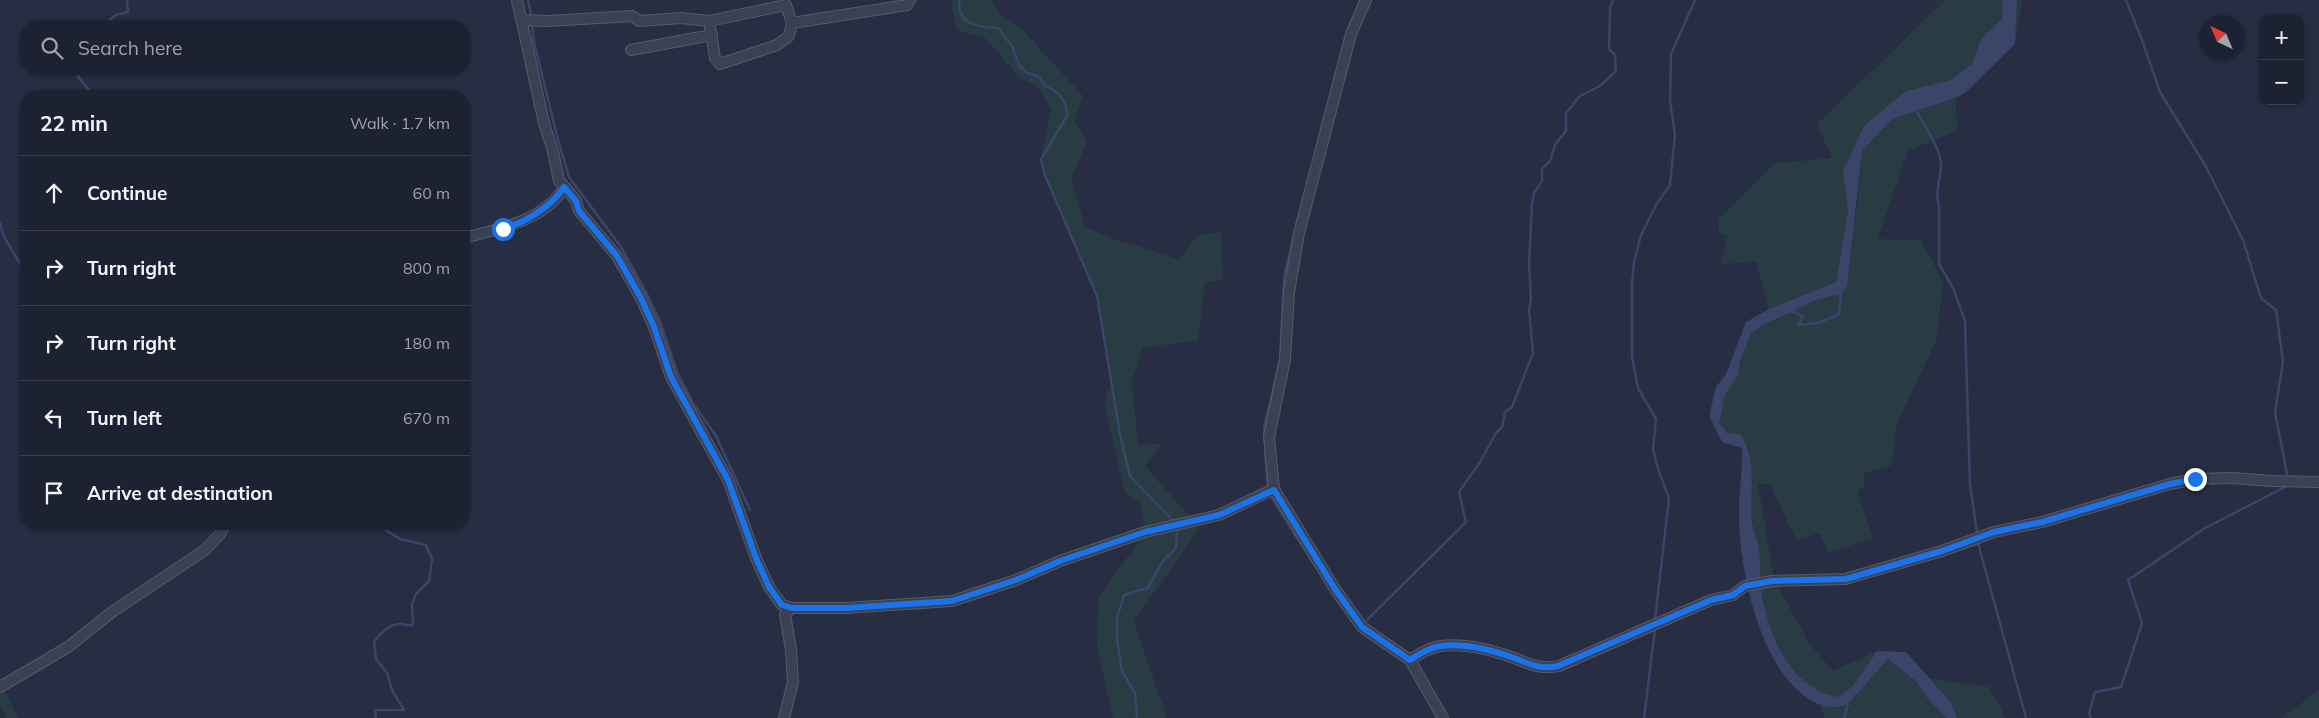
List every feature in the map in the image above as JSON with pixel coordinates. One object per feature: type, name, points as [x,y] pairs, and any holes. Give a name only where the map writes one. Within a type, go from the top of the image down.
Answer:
[{"type":"street","points":[[517,0],[558,181],[576,201],[579,211],[617,256],[629,276],[654,327],[671,377],[728,480],[756,558],[769,587],[782,605],[792,608],[846,608],[952,601],[1016,580],[1060,561],[1145,532],[1219,515],[1274,490]]},
{"type":"street","points":[[792,23],[902,6],[910,0]]},
{"type":"street","points":[[1366,0],[1351,34],[1299,233],[1288,293],[1285,359],[1269,437],[1274,490],[1335,589],[1362,627],[1410,660],[1443,718]]},
{"type":"street","points":[[522,20],[548,21],[632,16],[639,21],[681,18],[709,21],[786,5],[792,23],[790,36],[777,45],[720,64],[716,58],[709,21]]},
{"type":"street","points":[[631,50],[712,35]]},
{"type":"street","points":[[470,237],[517,225],[554,200],[564,187]]},
{"type":"street","points":[[1410,660],[1428,650],[1441,646],[1466,647],[1489,650],[1532,667],[1548,668],[1558,666],[1702,604],[1733,595],[1745,586],[1765,582],[1846,579],[1942,551],[1994,532],[2042,522],[2170,484],[2195,479],[2232,478],[2272,482],[2319,482]]},
{"type":"street","points":[[0,687],[68,647],[112,612],[205,550],[221,530]]},
{"type":"street","points":[[784,718],[793,682],[791,650],[785,614],[792,608]]},
{"type":"shaded area","points":[[951,0],[992,0],[1002,17],[1020,27],[1083,96],[1075,121],[1087,142],[1071,179],[1085,226],[1108,237],[1179,259],[1198,235],[1221,232],[1223,280],[1205,282],[1198,340],[1143,348],[1132,382],[1138,445],[1161,444],[1145,466],[1200,528],[1134,621],[1167,718],[1113,718],[1097,646],[1098,598],[1145,532],[1140,504],[1125,493],[1104,404],[1111,381],[1097,296],[1044,173],[1041,159],[1051,109],[1037,87],[1020,78],[985,38],[957,30]]},
{"type":"shaded area","points":[[1945,0],[2002,0],[2004,18],[1981,39],[1972,64],[1951,80],[1906,91],[1847,163],[1843,171],[1848,212],[1836,282],[1769,309],[1756,262],[1721,264],[1727,236],[1719,232],[1718,219],[1775,163],[1832,158],[1817,124]]},
{"type":"shaded area","points":[[2017,0],[2022,0],[2015,44]]},
{"type":"shaded area","points":[[1956,98],[1957,131],[1908,151],[1878,239],[1921,240],[1943,281],[1937,339],[1897,424],[1892,465],[1863,474],[1865,485],[1857,492],[1873,538],[1828,553],[1820,533],[1796,540],[1770,485],[1758,483],[1774,579],[1809,643],[1833,671],[1877,651],[1853,686],[1838,697],[1821,692],[1806,682],[1783,656],[1775,640],[1764,605],[1761,588],[1760,555],[1752,520],[1749,447],[1728,433],[1719,423],[1725,395],[1739,374],[1740,361],[1751,334],[1763,325],[1816,300],[1841,294],[1857,207],[1862,151],[1892,119]]},
{"type":"shaded area","points":[[1888,659],[1916,681],[1928,699],[1947,718],[1825,718],[1819,705],[1841,708],[1848,704]]},
{"type":"shaded area","points":[[1930,678],[1989,687],[2006,718],[1957,718],[1951,702]]},
{"type":"shaded area","points":[[0,680],[18,718],[6,718],[0,705]]},
{"type":"shaded area","points":[[2319,690],[2319,718],[2281,718]]},
{"type":"water","points":[[2002,0],[2017,0],[2015,44],[1965,93],[1956,98],[1892,119],[1862,151],[1847,286],[1841,294],[1816,300],[1763,325],[1751,334],[1740,361],[1739,374],[1725,395],[1719,423],[1728,433],[1741,435],[1749,455],[1752,477],[1751,510],[1753,528],[1759,550],[1761,589],[1769,623],[1783,656],[1806,683],[1821,692],[1838,697],[1853,686],[1877,651],[1906,652],[1951,702],[1957,718],[1947,718],[1928,699],[1916,681],[1888,659],[1848,704],[1838,707],[1823,706],[1809,699],[1792,685],[1778,666],[1766,644],[1756,618],[1740,542],[1739,511],[1742,448],[1722,442],[1710,418],[1716,387],[1726,374],[1746,322],[1769,309],[1836,282],[1848,212],[1843,171],[1864,126],[1906,91],[1951,80],[1972,64],[1981,39],[2003,18]]},
{"type":"waterway","points":[[110,20],[116,15],[128,12],[127,0]]},
{"type":"waterway","points":[[528,0],[532,18]]},
{"type":"waterway","points":[[959,0],[965,20],[983,27],[998,28],[1012,46],[1019,65],[1027,73],[1038,76],[1045,85],[1060,95],[1066,106],[1067,116],[1041,159],[1044,173],[1097,296],[1120,434],[1130,476],[1175,523]]},
{"type":"waterway","points":[[1355,13],[1360,0]]},
{"type":"waterway","points":[[1364,623],[1466,522],[1459,492],[1480,462],[1496,433],[1502,427],[1505,412],[1512,407],[1533,353],[1529,309],[1531,299],[1529,264],[1534,193],[1542,181],[1542,169],[1550,161],[1555,145],[1566,131],[1566,113],[1580,96],[1600,86],[1616,71],[1615,55],[1609,49],[1610,9],[1613,0]]},
{"type":"waterway","points":[[1655,619],[1669,498],[1653,449],[1656,419],[1638,388],[1632,357],[1632,282],[1634,262],[1641,235],[1656,205],[1670,185],[1675,135],[1670,101],[1671,54],[1695,0]]},
{"type":"waterway","points":[[2126,0],[2160,92],[2205,165],[2243,240],[2261,298],[2276,310],[2283,362],[2275,412],[2287,474]]},
{"type":"waterway","points":[[532,24],[534,42],[569,177],[621,247],[644,288],[660,321],[677,372],[693,403],[716,436],[750,510]]},
{"type":"waterway","points":[[78,75],[89,90]]},
{"type":"waterway","points":[[1915,108],[1934,141],[1941,162],[1937,195],[1939,205],[1939,264],[1953,288],[1965,321],[1970,485],[1977,532]]},
{"type":"waterway","points":[[1316,149],[1325,114]]},
{"type":"waterway","points":[[0,223],[3,235],[20,264]]},
{"type":"waterway","points":[[1265,438],[1264,428],[1280,360],[1284,277],[1293,240]]},
{"type":"waterway","points":[[1788,310],[1803,316],[1798,325],[1818,323],[1839,314],[1841,291]]},
{"type":"waterway","points":[[1265,451],[1268,488]]},
{"type":"waterway","points":[[2091,718],[2089,713],[2095,692],[2121,687],[2142,623],[2128,580],[2205,528],[2287,486]]},
{"type":"waterway","points":[[1269,494],[1317,569]]},
{"type":"waterway","points":[[1137,718],[1135,693],[1122,671],[1117,640],[1117,618],[1124,595],[1148,588],[1162,562],[1176,548],[1177,528]]},
{"type":"waterway","points":[[376,718],[375,710],[404,710],[392,690],[387,673],[376,659],[374,642],[389,627],[396,624],[413,625],[412,604],[416,594],[429,581],[432,559],[426,545],[400,539],[386,530]]},
{"type":"waterway","points":[[1978,543],[2026,718]]},
{"type":"waterway","points":[[1644,718],[1655,629]]},
{"type":"waterway","points":[[1844,718],[1848,704],[1846,703]]},
{"type":"route","points":[[503,229],[517,225],[546,206],[554,200],[564,187],[576,201],[579,211],[617,256],[641,298],[654,327],[671,377],[728,480],[756,558],[769,587],[782,605],[792,608],[805,606],[846,608],[952,601],[1016,580],[1060,561],[1145,532],[1219,515],[1274,490],[1335,589],[1362,627],[1410,660],[1428,650],[1441,646],[1466,647],[1489,650],[1516,659],[1532,667],[1548,668],[1558,666],[1711,600],[1733,595],[1745,586],[1772,581],[1846,579],[1942,551],[1994,532],[2042,522],[2170,484],[2195,479]]}]
